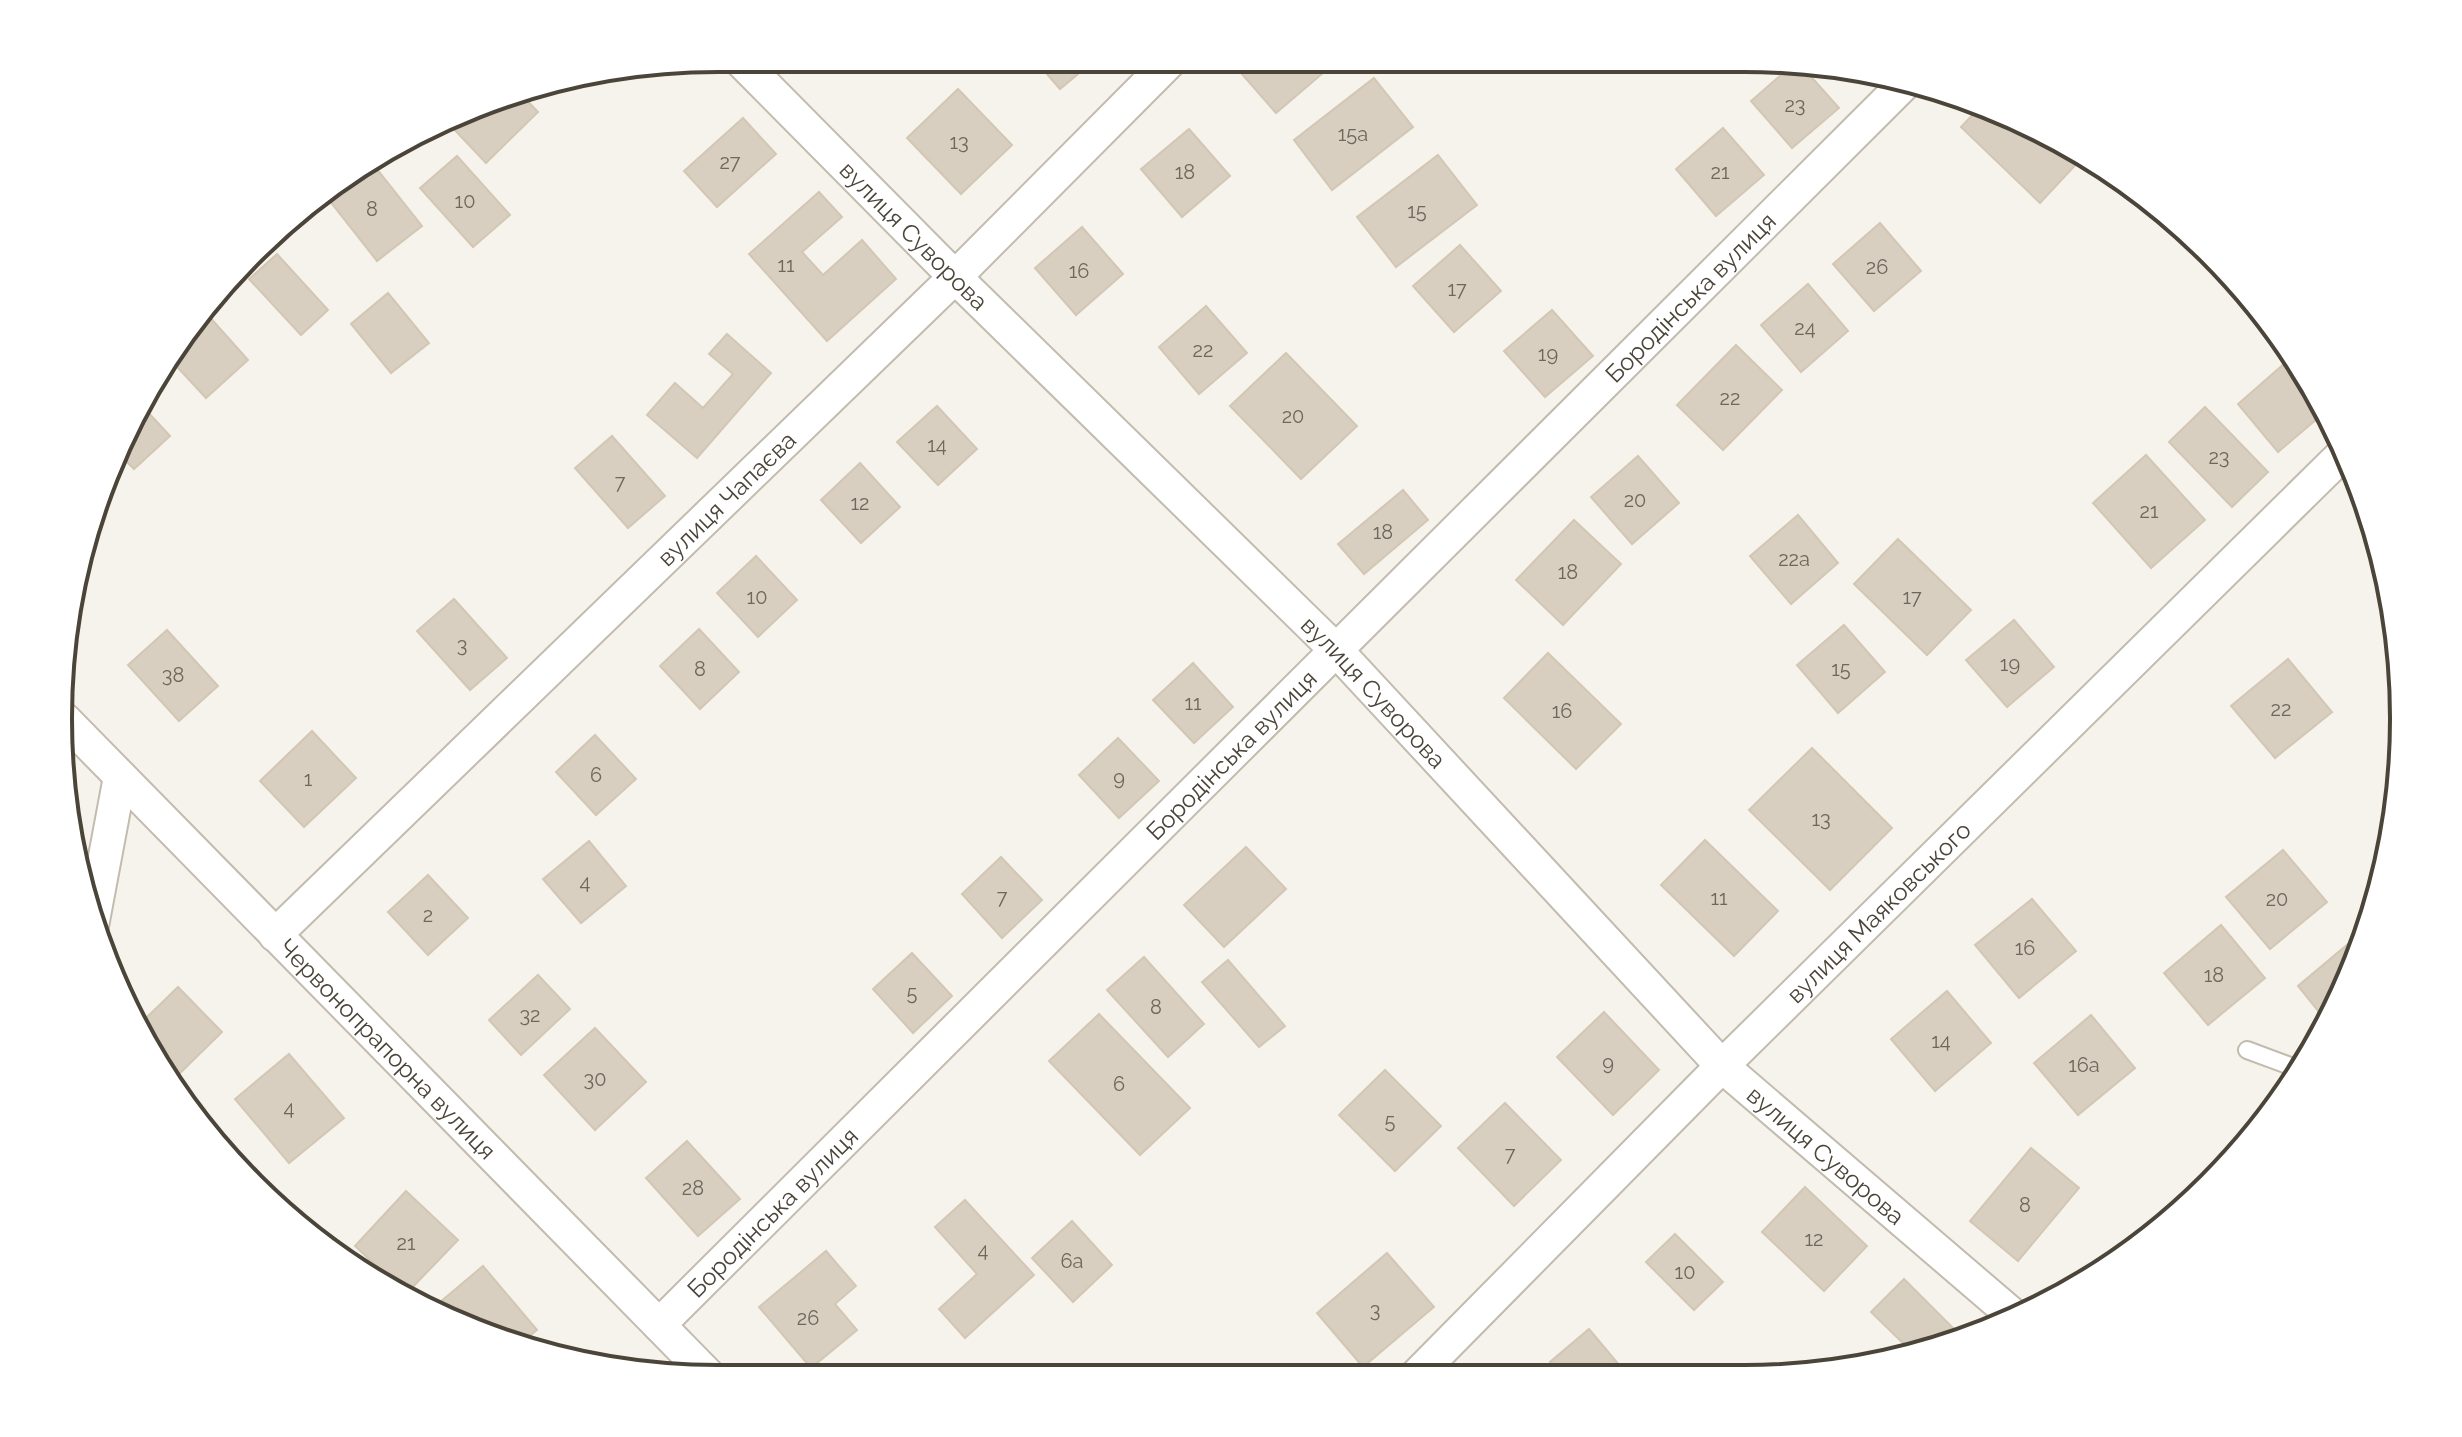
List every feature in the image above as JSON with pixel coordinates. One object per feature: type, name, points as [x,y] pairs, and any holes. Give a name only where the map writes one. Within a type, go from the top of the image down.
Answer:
[{"type":"street","name":"вулиця Суворова","points":[[752,72],[955,277],[1337,651],[1722,1066],[2006,1309]]},
{"type":"street","name":"вулиця Чапаєва","points":[[275,935],[955,277],[1159,72]]},
{"type":"street","name":"Бородінська вулиця","points":[[659,1325],[1897,91]]},
{"type":"street","name":"вулиця Маяковського","points":[[1427,1365],[1722,1066],[2336,461]]},
{"type":"street","name":"Червонопрапорна вулиця","points":[[72,728],[698,1365]]},
{"type":"street","points":[[97,897],[120,777]]},
{"type":"lane","points":[[2247,1050],[2289,1065]]},
{"type":"building","points":[[1045,72],[1080,72],[1060,89]]},
{"type":"building","points":[[1240,72],[1322,72],[1323,73],[1276,113]]},
{"type":"building","points":[[1786,73],[1810,76],[1839,108],[1792,148],[1751,101]]},
{"type":"building","points":[[1374,78],[1413,127],[1332,190],[1294,140]]},
{"type":"building","points":[[958,89],[1012,145],[961,194],[907,138]]},
{"type":"building","points":[[528,101],[538,112],[486,163],[454,129]]},
{"type":"building","points":[[1973,114],[2076,164],[2040,203],[1961,127]]},
{"type":"building","points":[[743,118],[776,154],[717,207],[684,171]]},
{"type":"building","points":[[1723,128],[1764,175],[1716,216],[1676,169]]},
{"type":"building","points":[[1189,129],[1230,176],[1182,217],[1141,169]]},
{"type":"building","points":[[1438,155],[1477,205],[1396,267],[1357,217]]},
{"type":"building","points":[[457,156],[510,215],[473,247],[420,188]]},
{"type":"building","points":[[378,170],[422,226],[377,261],[331,202]]},
{"type":"building","points":[[819,192],[842,217],[802,252],[823,275],[862,240],[896,279],[827,341],[749,254]]},
{"type":"building","points":[[1880,223],[1921,271],[1874,311],[1833,264]]},
{"type":"building","points":[[1082,227],[1123,274],[1076,315],[1035,268]]},
{"type":"building","points":[[1460,245],[1501,291],[1454,332],[1413,286]]},
{"type":"building","points":[[277,254],[328,310],[301,335],[249,279]]},
{"type":"building","points":[[1808,284],[1848,331],[1801,372],[1761,325]]},
{"type":"building","points":[[388,293],[429,343],[391,373],[351,324]]},
{"type":"building","points":[[1206,306],[1247,353],[1199,394],[1159,347]]},
{"type":"building","points":[[1552,310],[1593,356],[1545,397],[1504,351]]},
{"type":"building","points":[[211,319],[248,360],[206,398],[177,366]]},
{"type":"building","points":[[727,334],[771,373],[697,458],[647,415],[675,383],[703,408],[733,374],[709,354]]},
{"type":"building","points":[[1736,345],[1782,390],[1723,450],[1677,405]]},
{"type":"building","points":[[1286,353],[1357,426],[1301,479],[1230,406]]},
{"type":"building","points":[[2284,364],[2316,420],[2278,452],[2238,404]]},
{"type":"building","points":[[937,406],[977,449],[938,485],[897,442]]},
{"type":"building","points":[[2205,407],[2268,472],[2232,507],[2169,442]]},
{"type":"building","points":[[149,414],[170,436],[134,469],[126,461]]},
{"type":"building","points":[[612,436],[665,496],[628,528],[575,468]]},
{"type":"building","points":[[2146,455],[2205,520],[2151,568],[2093,503]]},
{"type":"building","points":[[1638,456],[1679,503],[1632,544],[1591,497]]},
{"type":"building","points":[[860,463],[900,507],[861,543],[821,500]]},
{"type":"building","points":[[1403,490],[1428,520],[1364,574],[1338,544]]},
{"type":"building","points":[[1798,515],[1838,563],[1791,604],[1750,556]]},
{"type":"building","points":[[1574,520],[1621,564],[1563,625],[1516,580]]},
{"type":"building","points":[[1898,539],[1971,610],[1927,655],[1854,584]]},
{"type":"building","points":[[756,556],[797,600],[758,637],[717,593]]},
{"type":"building","points":[[454,599],[507,658],[470,690],[417,631]]},
{"type":"building","points":[[2014,620],[2054,667],[2007,707],[1966,660]]},
{"type":"building","points":[[1844,625],[1885,672],[1838,713],[1797,665]]},
{"type":"building","points":[[699,629],[739,672],[700,709],[660,666]]},
{"type":"building","points":[[167,630],[218,686],[179,721],[128,665]]},
{"type":"building","points":[[1548,653],[1621,724],[1576,769],[1504,698]]},
{"type":"building","points":[[2288,659],[2332,712],[2275,758],[2231,706]]},
{"type":"building","points":[[1193,663],[1233,707],[1194,743],[1153,700]]},
{"type":"building","points":[[312,731],[356,778],[304,827],[260,781]]},
{"type":"building","points":[[595,735],[636,779],[596,815],[556,772]]},
{"type":"building","points":[[1118,738],[1159,781],[1119,818],[1079,775]]},
{"type":"building","points":[[1812,748],[1892,828],[1830,890],[1749,810]]},
{"type":"building","points":[[1705,840],[1778,911],[1734,956],[1661,885]]},
{"type":"building","points":[[589,841],[626,886],[581,923],[543,879]]},
{"type":"building","points":[[1246,847],[1286,889],[1224,947],[1184,905]]},
{"type":"building","points":[[2283,850],[2327,902],[2270,949],[2226,897]]},
{"type":"building","points":[[1001,857],[1042,900],[1002,938],[962,894]]},
{"type":"building","points":[[428,875],[468,918],[428,955],[388,912]]},
{"type":"building","points":[[2032,899],[2076,951],[2019,998],[1975,945]]},
{"type":"building","points":[[2221,925],[2265,978],[2208,1025],[2164,973]]},
{"type":"building","points":[[2350,943],[2319,1012],[2298,986]]},
{"type":"building","points":[[912,953],[952,996],[913,1033],[873,989]]},
{"type":"building","points":[[1144,957],[1204,1024],[1168,1057],[1107,990]]},
{"type":"building","points":[[1228,960],[1285,1026],[1259,1047],[1202,982]]},
{"type":"building","points":[[538,975],[570,1009],[521,1055],[489,1020]]},
{"type":"building","points":[[178,987],[222,1032],[179,1074],[146,1018]]},
{"type":"building","points":[[1947,991],[1991,1043],[1935,1091],[1891,1039]]},
{"type":"building","points":[[1604,1012],[1659,1070],[1613,1115],[1557,1057]]},
{"type":"building","points":[[1099,1014],[1190,1108],[1140,1155],[1049,1061]]},
{"type":"building","points":[[2091,1015],[2135,1068],[2078,1115],[2034,1063]]},
{"type":"building","points":[[595,1028],[646,1082],[595,1130],[544,1075]]},
{"type":"building","points":[[289,1054],[344,1118],[289,1163],[235,1099]]},
{"type":"building","points":[[1385,1070],[1441,1126],[1395,1171],[1339,1115]]},
{"type":"building","points":[[1505,1103],[1561,1160],[1514,1206],[1458,1148]]},
{"type":"building","points":[[687,1141],[740,1199],[698,1236],[646,1178]]},
{"type":"building","points":[[2031,1148],[2079,1188],[2018,1261],[1970,1221]]},
{"type":"building","points":[[1805,1187],[1867,1246],[1824,1291],[1762,1232]]},
{"type":"building","points":[[406,1191],[458,1240],[413,1287],[378,1268],[355,1246]]},
{"type":"building","points":[[965,1200],[1034,1275],[965,1338],[939,1309],[977,1274],[935,1227]]},
{"type":"building","points":[[1072,1221],[1112,1265],[1073,1302],[1032,1258]]},
{"type":"building","points":[[1675,1234],[1723,1282],[1694,1310],[1646,1262]]},
{"type":"building","points":[[826,1251],[856,1286],[835,1304],[857,1330],[815,1365],[808,1365],[759,1307]]},
{"type":"building","points":[[1387,1253],[1434,1307],[1365,1365],[1361,1365],[1317,1313]]},
{"type":"building","points":[[483,1266],[537,1330],[529,1336],[441,1302]]},
{"type":"building","points":[[1904,1279],[1955,1330],[1904,1345],[1871,1312]]},
{"type":"building","points":[[1589,1329],[1619,1365],[1552,1365],[1550,1362]]}]
